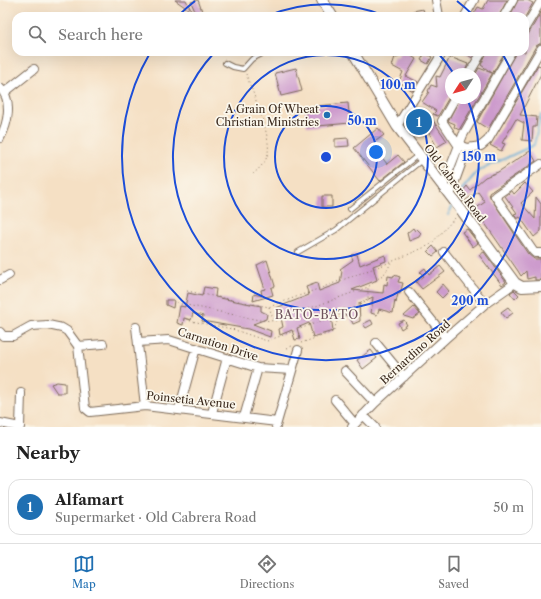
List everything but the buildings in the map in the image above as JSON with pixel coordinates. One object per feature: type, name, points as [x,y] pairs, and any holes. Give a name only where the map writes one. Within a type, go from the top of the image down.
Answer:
[{"type":"street","points":[[322,0],[330,12]]},
{"type":"street","points":[[436,0],[438,12]]},
{"type":"street","points":[[467,12],[474,0]]},
{"type":"street","points":[[506,12],[513,0]]},
{"type":"street","points":[[529,21],[541,1]]},
{"type":"street","points":[[452,104],[442,121],[458,145],[467,148],[481,146],[488,140],[539,59],[541,49]]},
{"type":"street","name":"Old Cabrera Road","points":[[355,56],[397,126],[462,211],[515,284]]},
{"type":"street","points":[[397,126],[441,56]]},
{"type":"street","points":[[473,68],[480,56]]},
{"type":"street","points":[[443,186],[458,145],[509,56]]},
{"type":"street","points":[[0,138],[7,125],[4,116],[2,90],[34,69]]},
{"type":"street","points":[[450,195],[467,148]]},
{"type":"street","points":[[541,164],[497,193],[496,199],[534,253],[541,253]]},
{"type":"street","points":[[444,252],[485,304]]},
{"type":"street","points":[[0,280],[9,275]]},
{"type":"street","points":[[515,284],[522,287],[541,286]]},
{"type":"street","name":"Bernardino Road","points":[[354,425],[375,403],[446,338],[485,304],[515,284]]},
{"type":"street","points":[[409,292],[446,338]]},
{"type":"street","points":[[1,334],[13,336],[32,326],[48,326],[62,328],[78,346],[102,344]]},
{"type":"street","points":[[136,327],[146,406]]},
{"type":"street","name":"Carnation Drive","points":[[138,342],[169,340],[258,368],[292,370]]},
{"type":"street","points":[[376,343],[404,377]]},
{"type":"street","name":"Poinsetia Avenue","points":[[78,346],[85,408],[90,412],[146,406],[244,417],[277,424]]},
{"type":"street","points":[[277,424],[292,370],[296,346]]},
{"type":"street","points":[[179,410],[196,348]]},
{"type":"street","points":[[212,413],[227,358]]},
{"type":"street","points":[[244,417],[258,368]]},
{"type":"street","points":[[345,371],[375,403]]},
{"type":"street","points":[[0,423],[20,427],[21,393]]},
{"type":"street","points":[[335,400],[354,425]]},
{"type":"street","points":[[363,415],[376,427]]},
{"type":"lane","points":[[225,62],[233,67],[244,69],[252,59],[258,56]]},
{"type":"lane","points":[[350,209],[420,157]]},
{"type":"lane","points":[[298,252],[336,230],[420,157]]},
{"type":"path","points":[[244,69],[259,108],[269,150],[266,159],[253,174]]},
{"type":"path","points":[[187,291],[269,307],[391,262],[430,244],[462,211]]},
{"type":"path","points":[[176,303],[259,320],[275,321],[368,287],[386,272],[391,262]]},
{"type":"path","points":[[186,320],[232,329],[267,341],[340,314],[368,301],[368,287]]},
{"type":"path","points":[[269,307],[275,321]]},
{"type":"path","points":[[287,348],[333,332],[340,314]]},
{"type":"waterway","points":[[458,194],[478,171],[534,145],[541,115]]},
{"type":"waterway","points":[[448,215],[453,205]]},
{"type":"place","name":"A Grain Of Wheat Christian Ministries","points":[[327,115]]},
{"type":"place","name":"Alfamart","points":[[419,122]]},
{"type":"district","name":"BATO-BATO","points":[[317,315]]}]
